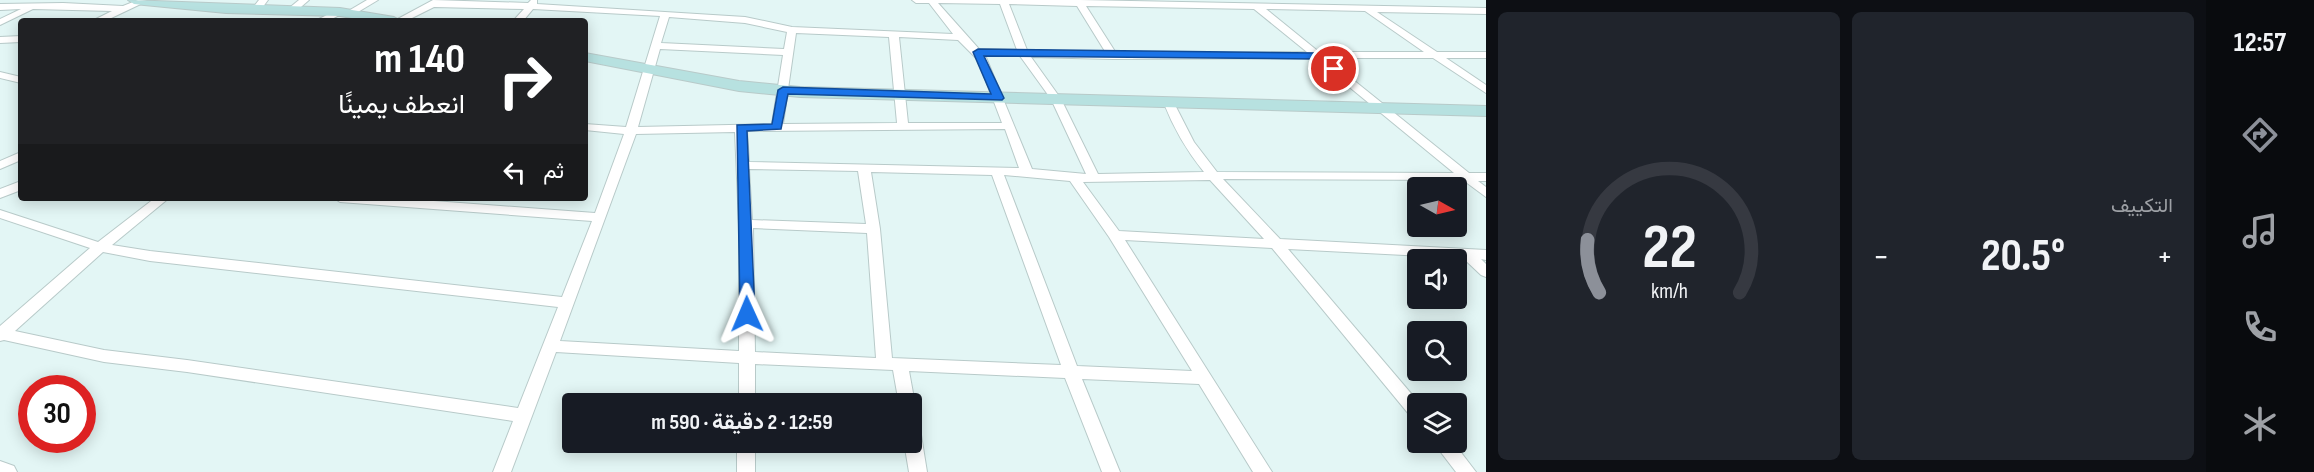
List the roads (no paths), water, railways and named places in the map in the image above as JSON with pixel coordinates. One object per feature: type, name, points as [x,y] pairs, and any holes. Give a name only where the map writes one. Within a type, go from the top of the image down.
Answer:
[{"type":"street","points":[[0,22],[53,0]]},
{"type":"street","points":[[291,10],[305,0]]},
{"type":"street","points":[[328,18],[374,0]]},
{"type":"street","points":[[589,9],[596,0]]},
{"type":"street","points":[[916,0],[1146,2],[1259,8],[1486,11]]},
{"type":"street","points":[[1249,0],[1466,177]]},
{"type":"street","points":[[1355,0],[1486,90]]},
{"type":"street","points":[[932,1],[961,37],[978,52],[1027,172]]},
{"type":"street","points":[[397,18],[436,2],[533,3],[745,20],[792,30],[961,37]]},
{"type":"street","points":[[1004,2],[1023,53],[1056,99],[1093,176]]},
{"type":"street","points":[[103,18],[133,3]]},
{"type":"street","points":[[0,7],[133,3],[260,5],[291,10],[345,12],[375,18]]},
{"type":"street","points":[[520,18],[533,3]]},
{"type":"street","points":[[1080,3],[1113,56]]},
{"type":"street","points":[[502,472],[631,131],[665,14]]},
{"type":"street","points":[[777,127],[792,30]]},
{"type":"street","points":[[894,36],[903,126]]},
{"type":"street","points":[[0,40],[18,39]]},
{"type":"street","points":[[655,46],[788,52]]},
{"type":"street","points":[[978,52],[1113,56],[1486,55]]},
{"type":"street","points":[[588,58],[739,86],[783,90],[1486,111]]},
{"type":"street","points":[[0,75],[18,80]]},
{"type":"street","points":[[1168,101],[1175,122],[1213,177],[1275,243],[1407,400]]},
{"type":"street","points":[[588,127],[631,131],[777,127],[1009,126]]},
{"type":"street","points":[[741,128],[746,224],[747,393]]},
{"type":"street","points":[[0,154],[17,158]]},
{"type":"street","points":[[0,165],[17,158]]},
{"type":"street","points":[[743,165],[1027,172],[1074,178],[1093,176],[1407,177]]},
{"type":"street","points":[[864,169],[893,365],[902,393]]},
{"type":"street","points":[[997,172],[1071,372],[1111,472]]},
{"type":"street","points":[[1467,177],[1486,177]]},
{"type":"street","points":[[1074,178],[1114,235],[1263,472]]},
{"type":"street","points":[[1467,178],[1486,193]]},
{"type":"street","points":[[0,194],[18,186]]},
{"type":"street","points":[[1,334],[100,247],[159,201]]},
{"type":"street","points":[[381,201],[600,217]]},
{"type":"street","points":[[0,214],[100,247],[195,262],[566,303]]},
{"type":"street","points":[[746,224],[873,229]]},
{"type":"street","points":[[1114,235],[1407,251]]},
{"type":"street","points":[[1467,254],[1486,255]]},
{"type":"street","points":[[1467,254],[1486,272]]},
{"type":"street","points":[[1,334],[105,356],[523,416]]},
{"type":"street","points":[[551,346],[748,358],[1204,378]]},
{"type":"street","points":[[746,453],[746,472]]},
{"type":"street","points":[[915,453],[918,472]]},
{"type":"street","points":[[1451,453],[1467,472]]},
{"type":"street","points":[[0,469],[8,472]]}]
